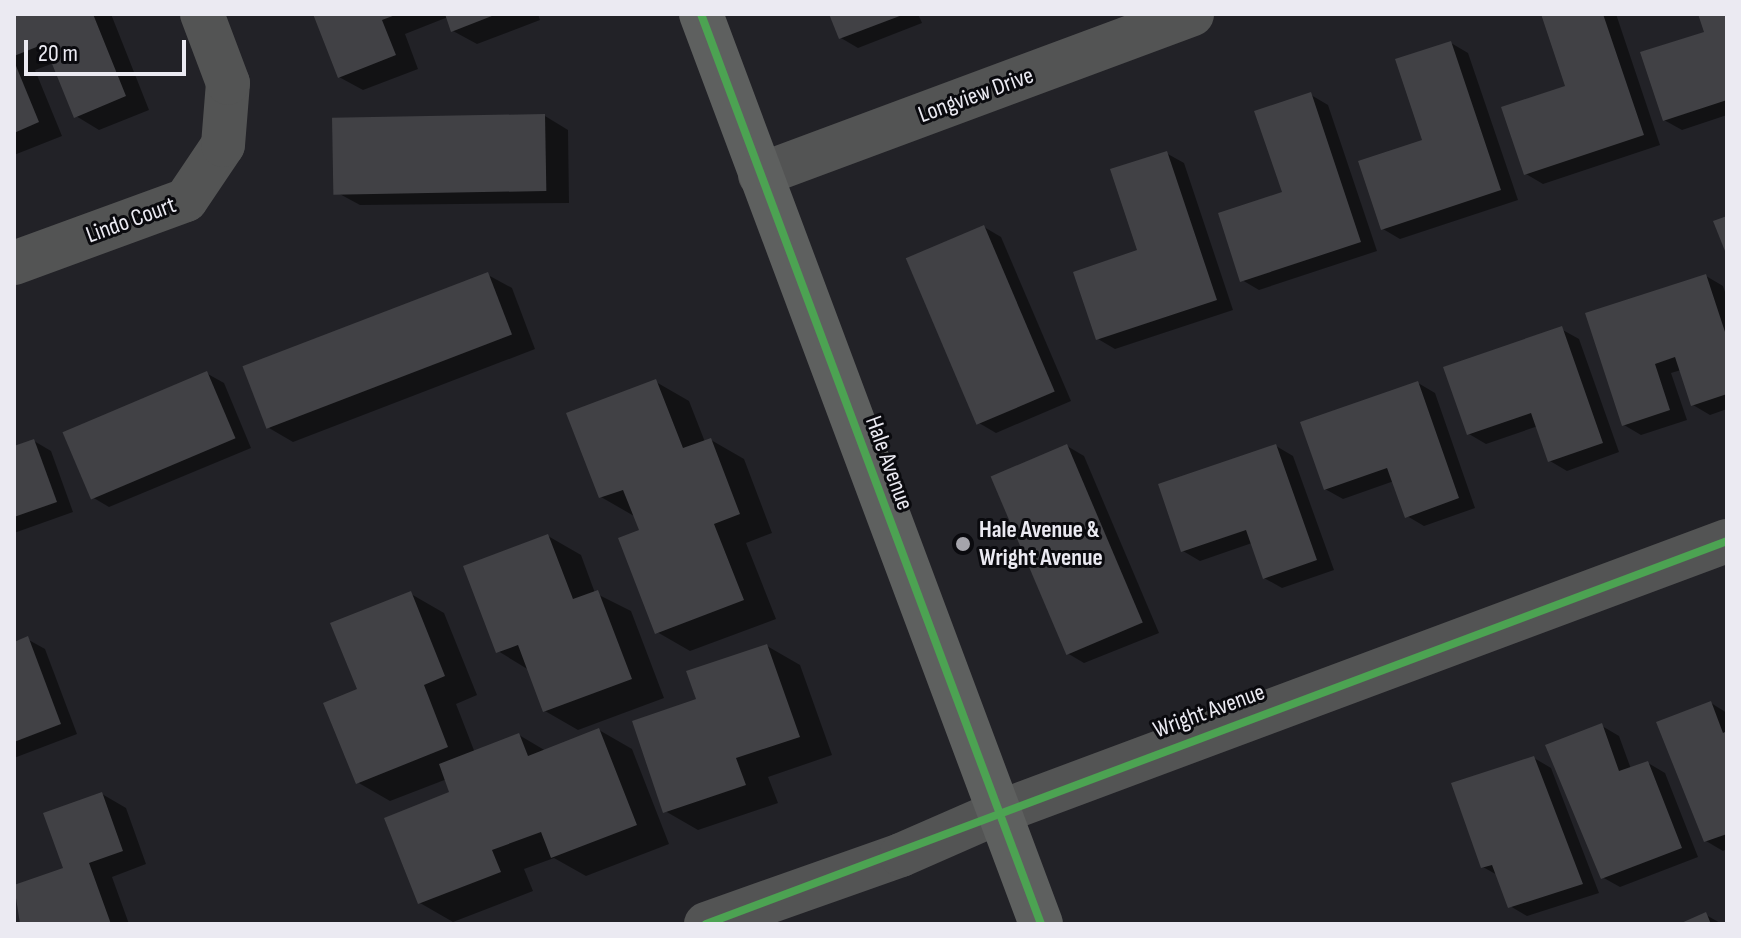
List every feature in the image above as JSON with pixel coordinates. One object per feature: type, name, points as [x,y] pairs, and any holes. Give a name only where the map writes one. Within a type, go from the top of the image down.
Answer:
[{"type":"main road","name":"Hale Avenue","points":[[701,14],[1041,924]]},
{"type":"street","name":"Lindo Court","points":[[14,263],[186,200],[223,145],[228,83],[202,14]]},
{"type":"street","name":"Longview Drive","points":[[760,175],[1192,14]]},
{"type":"street","name":"Wright Avenue","points":[[706,924],[901,855],[997,813],[1727,541]]},
{"type":"building","points":[[14,14],[93,14],[126,96],[74,118],[44,44],[14,56]]},
{"type":"building","points":[[313,14],[398,14],[382,20],[396,55],[338,78]]},
{"type":"building","points":[[445,14],[497,14],[451,32]]},
{"type":"building","points":[[829,14],[905,14],[839,39]]},
{"type":"building","points":[[1541,14],[1603,14],[1644,135],[1524,175],[1501,107],[1565,86]]},
{"type":"building","points":[[1698,14],[1727,14],[1727,100],[1663,121],[1640,52],[1704,32]]},
{"type":"building","points":[[1451,41],[1501,190],[1381,230],[1358,161],[1422,140],[1395,59]]},
{"type":"building","points":[[14,61],[39,122],[14,133]]},
{"type":"building","points":[[1311,92],[1361,242],[1240,282],[1218,213],[1282,192],[1254,111]]},
{"type":"building","points":[[545,114],[546,191],[333,195],[332,118]]},
{"type":"building","points":[[1167,151],[1217,300],[1096,340],[1073,272],[1137,250],[1110,169]]},
{"type":"building","points":[[1727,216],[1727,256],[1713,221]]},
{"type":"building","points":[[984,225],[1055,392],[976,425],[906,258]]},
{"type":"building","points":[[488,272],[512,335],[266,429],[242,366]]},
{"type":"building","points":[[1706,274],[1727,338],[1727,394],[1691,406],[1675,357],[1655,364],[1670,410],[1622,426],[1585,313]]},
{"type":"building","points":[[1562,326],[1603,443],[1548,462],[1531,413],[1467,435],[1443,367]]},
{"type":"building","points":[[207,371],[236,438],[91,500],[62,432]]},
{"type":"building","points":[[656,379],[683,448],[711,438],[740,514],[714,524],[744,600],[655,634],[618,538],[639,530],[623,490],[599,498],[566,413]]},
{"type":"building","points":[[1418,381],[1459,498],[1405,518],[1387,468],[1324,490],[1300,422]]},
{"type":"building","points":[[34,439],[57,502],[14,517],[14,446]]},
{"type":"building","points":[[1067,444],[1143,623],[1066,655],[991,476]]},
{"type":"building","points":[[1276,444],[1317,560],[1263,579],[1246,530],[1181,552],[1158,484]]},
{"type":"building","points":[[548,534],[573,599],[598,590],[632,679],[543,712],[518,645],[496,653],[463,566]]},
{"type":"building","points":[[411,591],[445,676],[424,685],[448,747],[356,784],[323,703],[357,689],[330,623]]},
{"type":"building","points":[[28,636],[61,724],[14,742],[14,642]]},
{"type":"building","points":[[767,644],[800,737],[736,758],[746,785],[663,813],[632,721],[696,699],[686,671]]},
{"type":"building","points":[[1711,701],[1723,733],[1727,731],[1727,834],[1704,842],[1656,722]]},
{"type":"building","points":[[1602,723],[1619,771],[1648,761],[1682,848],[1601,879],[1545,745]]},
{"type":"building","points":[[599,728],[637,825],[551,858],[541,832],[492,850],[501,872],[418,904],[384,818],[449,792],[439,764],[519,733],[528,756]]},
{"type":"building","points":[[1534,756],[1583,884],[1508,908],[1492,865],[1481,868],[1451,783]]},
{"type":"building","points":[[102,792],[123,851],[89,863],[111,924],[20,924],[14,885],[63,868],[43,813]]},
{"type":"building","points":[[1706,912],[1711,924],[1679,924]]},
{"type":"cycle path","points":[[701,14],[1041,924]]},
{"type":"cycle path","points":[[706,924],[1727,541]]},
{"type":"place","name":"Hale Avenue & Wright Avenue","points":[[963,544]]}]
